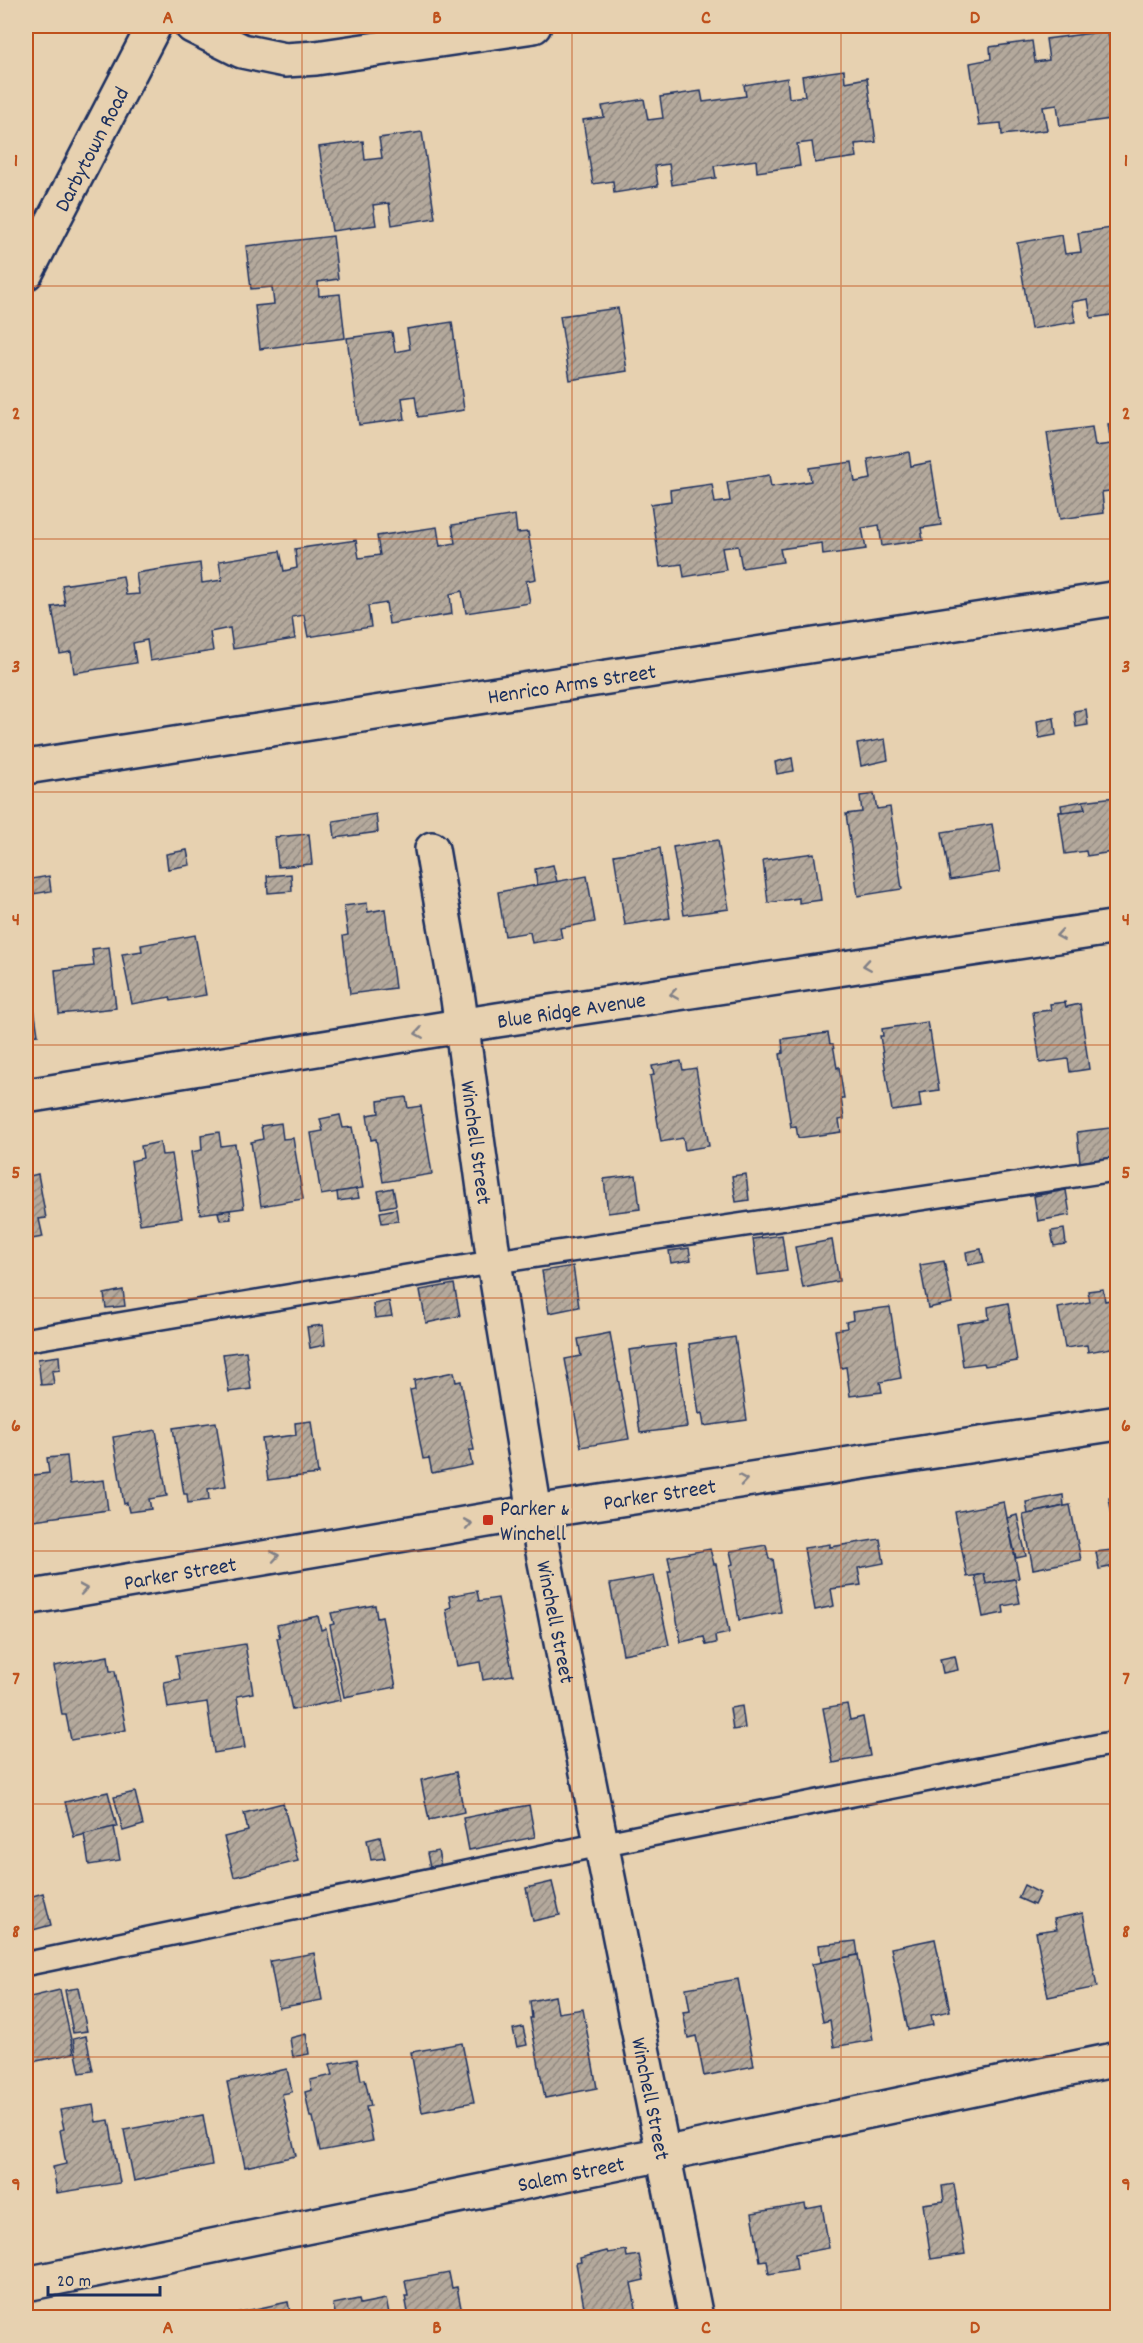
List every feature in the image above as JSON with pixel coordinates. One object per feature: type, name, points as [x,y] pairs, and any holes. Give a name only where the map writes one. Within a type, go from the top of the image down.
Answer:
[{"type":"street","name":"Darbytown Road","points":[[26,273],[154,26]]},
{"type":"street","points":[[192,26],[242,51],[285,60],[316,58],[534,26]]},
{"type":"street","name":"Henrico Arms Street","points":[[26,767],[1118,598]]},
{"type":"street","name":"Winchell Street","points":[[432,849],[462,1026],[494,1262],[535,1512],[696,2318]]},
{"type":"street","name":"Blue Ridge Avenue","points":[[26,1096],[462,1026],[1118,927]]},
{"type":"street","name":"Parker Street","points":[[26,1598],[535,1512],[1118,1423]]},
{"type":"street","name":"Salem Street","points":[[26,2284],[1118,2059]]},
{"type":"lane","points":[[26,1340],[494,1262],[1118,1170]]},
{"type":"lane","points":[[26,1964],[603,1844],[1118,1742]]},
{"type":"building","points":[[1108,31],[1110,50],[1118,49],[1118,118],[1060,126],[1057,105],[1043,107],[1047,130],[1002,135],[1001,123],[979,125],[970,63],[991,59],[990,47],[1032,41],[1035,62],[1049,60],[1046,39]]},
{"type":"building","points":[[844,70],[845,82],[867,78],[876,142],[855,144],[857,157],[815,163],[812,142],[797,144],[800,166],[757,172],[756,160],[714,166],[716,178],[672,185],[669,164],[655,166],[658,186],[614,193],[613,181],[593,184],[583,120],[604,117],[602,106],[644,99],[648,120],[663,118],[660,97],[701,91],[703,102],[746,96],[744,85],[787,78],[789,98],[805,96],[802,76]]},
{"type":"building","points":[[422,132],[435,218],[392,225],[389,203],[373,205],[376,225],[332,231],[319,147],[363,141],[365,160],[382,158],[379,138]]},
{"type":"building","points":[[1118,227],[1118,314],[1091,318],[1088,299],[1072,302],[1075,322],[1031,329],[1017,243],[1062,235],[1065,254],[1081,252],[1078,233]]},
{"type":"building","points":[[333,236],[338,279],[318,282],[319,296],[340,294],[345,338],[260,349],[255,306],[274,304],[272,287],[251,289],[246,246]]},
{"type":"building","points":[[618,308],[627,371],[570,380],[560,316]]},
{"type":"building","points":[[452,322],[464,410],[418,417],[415,396],[402,398],[405,419],[359,425],[347,338],[392,332],[395,352],[410,349],[407,329]]},
{"type":"building","points":[[1118,423],[1118,493],[1117,490],[1102,492],[1104,513],[1060,519],[1047,433],[1092,427],[1095,446],[1111,444],[1108,424]]},
{"type":"building","points":[[909,452],[911,466],[931,462],[941,525],[921,528],[923,540],[882,546],[879,525],[862,528],[866,549],[823,555],[822,543],[780,549],[783,562],[742,568],[738,546],[722,548],[726,570],[684,577],[682,564],[660,567],[651,504],[671,501],[670,490],[712,484],[715,503],[730,501],[727,482],[769,475],[771,487],[811,481],[809,468],[852,462],[855,482],[871,479],[868,459]]},
{"type":"building","points":[[515,515],[517,533],[528,532],[536,579],[526,581],[530,603],[466,613],[462,591],[450,594],[452,614],[389,624],[386,603],[368,606],[371,627],[308,637],[304,615],[292,617],[295,639],[233,649],[230,628],[210,632],[213,651],[150,661],[147,640],[133,643],[136,663],[74,673],[71,652],[60,654],[52,607],[65,605],[62,585],[123,576],[126,595],[139,594],[136,573],[200,563],[202,583],[222,580],[219,561],[280,551],[284,571],[297,568],[295,549],[356,540],[359,558],[380,555],[377,536],[437,527],[440,546],[455,543],[452,525]]},
{"type":"building","points":[[1086,709],[1088,725],[1076,727],[1074,711]]},
{"type":"building","points":[[1054,718],[1056,735],[1039,738],[1037,721]]},
{"type":"building","points":[[885,739],[888,760],[861,766],[857,744]]},
{"type":"building","points":[[792,758],[794,771],[777,774],[775,762]]},
{"type":"building","points":[[874,794],[877,809],[890,807],[902,889],[858,896],[846,814],[862,812],[860,796]]},
{"type":"building","points":[[1115,797],[1118,818],[1118,851],[1087,856],[1086,851],[1065,854],[1059,812],[1085,809],[1083,801]]},
{"type":"building","points":[[1083,801],[1085,809],[1062,812],[1061,805]]},
{"type":"building","points":[[376,814],[378,832],[335,838],[333,821]]},
{"type":"building","points":[[992,824],[1000,872],[950,880],[942,832]]},
{"type":"building","points":[[309,834],[312,864],[278,867],[275,837]]},
{"type":"building","points":[[718,840],[729,909],[684,915],[673,847]]},
{"type":"building","points":[[660,848],[670,918],[625,925],[614,855]]},
{"type":"building","points":[[187,850],[190,865],[168,869],[166,854]]},
{"type":"building","points":[[814,853],[821,900],[799,903],[799,898],[768,903],[763,860]]},
{"type":"building","points":[[553,865],[557,882],[537,885],[535,869]]},
{"type":"building","points":[[291,874],[292,891],[268,893],[267,876]]},
{"type":"building","points":[[49,876],[51,891],[33,894],[31,879]]},
{"type":"building","points":[[587,876],[595,922],[560,928],[562,938],[532,943],[530,932],[505,936],[498,892]]},
{"type":"building","points":[[367,903],[368,912],[385,909],[395,988],[350,994],[343,936],[348,935],[344,906]]},
{"type":"building","points":[[195,935],[206,995],[171,1001],[170,997],[132,1004],[122,954],[142,951],[141,945]]},
{"type":"building","points":[[109,947],[116,1008],[59,1014],[55,970],[94,966],[92,949]]},
{"type":"building","points":[[26,952],[38,1035],[26,1036]]},
{"type":"building","points":[[1065,1002],[1066,1007],[1080,1004],[1089,1069],[1070,1072],[1068,1059],[1040,1063],[1033,1012],[1051,1010],[1050,1004]]},
{"type":"building","points":[[927,1022],[939,1090],[919,1093],[921,1107],[892,1111],[880,1036],[883,1036],[882,1029]]},
{"type":"building","points":[[828,1033],[830,1044],[833,1044],[837,1068],[839,1067],[844,1098],[841,1098],[844,1119],[839,1120],[841,1132],[798,1138],[796,1126],[791,1127],[780,1054],[783,1053],[782,1039]]},
{"type":"building","points":[[681,1061],[683,1070],[696,1068],[709,1146],[685,1150],[683,1138],[661,1142],[650,1076],[654,1075],[652,1066]]},
{"type":"building","points":[[406,1097],[408,1108],[421,1106],[432,1174],[383,1182],[376,1139],[371,1140],[367,1115],[379,1113],[378,1101]]},
{"type":"building","points":[[340,1115],[343,1128],[352,1127],[363,1188],[321,1195],[311,1133],[323,1131],[320,1119]]},
{"type":"building","points":[[281,1123],[283,1139],[293,1138],[303,1199],[261,1206],[251,1142],[263,1139],[261,1126]]},
{"type":"building","points":[[1118,1127],[1118,1157],[1080,1162],[1077,1132]]},
{"type":"building","points":[[219,1132],[221,1146],[235,1144],[244,1208],[200,1214],[191,1152],[202,1150],[201,1135]]},
{"type":"building","points":[[160,1142],[162,1155],[172,1154],[182,1218],[140,1224],[131,1161],[143,1158],[141,1146]]},
{"type":"building","points":[[38,1174],[46,1218],[39,1219],[43,1237],[26,1240],[26,1177]]},
{"type":"building","points":[[746,1174],[749,1200],[736,1202],[732,1176]]},
{"type":"building","points":[[636,1175],[640,1209],[608,1213],[604,1179]]},
{"type":"building","points":[[393,1188],[396,1205],[381,1208],[378,1191]]},
{"type":"building","points":[[357,1189],[359,1198],[338,1201],[337,1192]]},
{"type":"building","points":[[1066,1190],[1070,1215],[1038,1221],[1034,1196]]},
{"type":"building","points":[[396,1209],[398,1221],[382,1223],[380,1212]]},
{"type":"building","points":[[230,1210],[231,1219],[220,1220],[218,1212]]},
{"type":"building","points":[[1064,1229],[1066,1244],[1054,1246],[1051,1231]]},
{"type":"building","points":[[782,1235],[787,1271],[758,1275],[753,1239]]},
{"type":"building","points":[[832,1240],[839,1281],[803,1288],[795,1247]]},
{"type":"building","points":[[689,1248],[691,1260],[671,1263],[669,1251]]},
{"type":"building","points":[[981,1249],[984,1262],[968,1265],[966,1252]]},
{"type":"building","points":[[944,1261],[952,1303],[928,1308],[920,1265]]},
{"type":"building","points":[[573,1266],[579,1307],[549,1313],[542,1271]]},
{"type":"building","points":[[454,1284],[460,1316],[426,1323],[420,1290]]},
{"type":"building","points":[[1103,1289],[1105,1301],[1110,1300],[1118,1347],[1088,1352],[1087,1345],[1065,1348],[1058,1308],[1090,1302],[1088,1291]]},
{"type":"building","points":[[123,1290],[125,1306],[106,1308],[104,1294]]},
{"type":"building","points":[[389,1301],[392,1316],[375,1318],[373,1304]]},
{"type":"building","points":[[1008,1303],[1017,1361],[985,1366],[984,1363],[963,1366],[957,1324],[989,1319],[988,1307]]},
{"type":"building","points":[[890,1307],[901,1378],[880,1382],[882,1392],[850,1396],[846,1367],[841,1368],[835,1330],[847,1328],[846,1322],[853,1320],[852,1312]]},
{"type":"building","points":[[323,1325],[325,1345],[310,1348],[307,1327]]},
{"type":"building","points":[[610,1333],[629,1439],[581,1447],[565,1359],[581,1356],[578,1339]]},
{"type":"building","points":[[735,1337],[747,1420],[704,1426],[702,1413],[699,1414],[689,1344]]},
{"type":"building","points":[[675,1344],[687,1427],[640,1433],[629,1350]]},
{"type":"building","points":[[246,1351],[251,1389],[229,1392],[223,1354]]},
{"type":"building","points":[[59,1356],[60,1370],[52,1371],[54,1384],[41,1385],[38,1359]]},
{"type":"building","points":[[454,1372],[456,1382],[461,1381],[474,1450],[469,1450],[472,1465],[432,1473],[429,1458],[423,1459],[410,1390],[415,1389],[414,1380]]},
{"type":"building","points":[[311,1421],[318,1474],[268,1480],[262,1439],[296,1435],[295,1423]]},
{"type":"building","points":[[216,1422],[226,1486],[208,1489],[209,1500],[188,1503],[187,1494],[184,1494],[173,1428]]},
{"type":"building","points":[[156,1430],[167,1496],[149,1499],[151,1509],[129,1512],[127,1503],[124,1504],[113,1437]]},
{"type":"building","points":[[67,1456],[70,1484],[104,1480],[108,1510],[26,1521],[26,1476],[49,1473],[47,1458]]},
{"type":"building","points":[[1063,1495],[1064,1506],[1028,1514],[1026,1502]]},
{"type":"building","points":[[1118,1496],[1118,1543],[1117,1543],[1109,1498]]},
{"type":"building","points":[[1004,1502],[1019,1578],[986,1584],[984,1574],[967,1577],[955,1512]]},
{"type":"building","points":[[1070,1505],[1081,1560],[1033,1569],[1023,1515]]},
{"type":"building","points":[[1017,1515],[1026,1556],[1016,1558],[1007,1518]]},
{"type":"building","points":[[880,1539],[884,1563],[858,1568],[861,1585],[831,1589],[834,1606],[815,1610],[804,1548],[830,1544],[830,1547]]},
{"type":"building","points":[[766,1545],[769,1559],[773,1559],[781,1612],[739,1620],[730,1565],[733,1564],[730,1551]]},
{"type":"building","points":[[710,1549],[714,1564],[716,1564],[729,1633],[715,1636],[716,1643],[706,1645],[704,1637],[681,1642],[668,1571],[671,1571],[668,1557]]},
{"type":"building","points":[[1112,1550],[1115,1566],[1099,1569],[1096,1552]]},
{"type":"building","points":[[984,1574],[986,1584],[1015,1579],[1020,1603],[1003,1606],[1004,1613],[983,1617],[975,1576]]},
{"type":"building","points":[[654,1576],[669,1645],[623,1654],[610,1584]]},
{"type":"building","points":[[477,1591],[479,1601],[498,1598],[513,1675],[483,1680],[480,1662],[457,1666],[446,1609],[451,1607],[449,1596]]},
{"type":"building","points":[[375,1605],[377,1618],[382,1617],[396,1687],[344,1697],[330,1625],[334,1624],[331,1613]]},
{"type":"building","points":[[318,1616],[321,1630],[326,1628],[341,1700],[292,1710],[277,1638],[280,1638],[277,1625]]},
{"type":"building","points":[[245,1644],[253,1693],[237,1696],[245,1748],[214,1753],[207,1702],[168,1708],[164,1682],[180,1679],[176,1655]]},
{"type":"building","points":[[108,1656],[110,1671],[115,1671],[126,1730],[71,1740],[66,1715],[62,1715],[54,1666]]},
{"type":"building","points":[[955,1656],[958,1670],[943,1673],[940,1659]]},
{"type":"building","points":[[847,1704],[850,1720],[863,1717],[870,1756],[833,1763],[823,1708]]},
{"type":"building","points":[[742,1706],[745,1728],[733,1730],[730,1708]]},
{"type":"building","points":[[456,1772],[464,1812],[429,1820],[421,1780]]},
{"type":"building","points":[[108,1792],[117,1827],[74,1837],[65,1802]]},
{"type":"building","points":[[135,1792],[143,1825],[123,1831],[114,1797]]},
{"type":"building","points":[[283,1803],[298,1861],[234,1877],[224,1837],[248,1831],[244,1813]]},
{"type":"building","points":[[529,1805],[535,1837],[469,1850],[463,1818]]},
{"type":"building","points":[[114,1827],[120,1860],[89,1865],[84,1834]]},
{"type":"building","points":[[380,1837],[385,1858],[371,1860],[367,1840]]},
{"type":"building","points":[[438,1851],[441,1866],[430,1868],[427,1853]]},
{"type":"building","points":[[552,1882],[560,1915],[533,1921],[526,1888]]},
{"type":"building","points":[[1024,1885],[1040,1893],[1034,1905],[1018,1898]]},
{"type":"building","points":[[43,1893],[51,1925],[26,1932],[26,1898]]},
{"type":"building","points":[[1083,1913],[1097,1987],[1048,1997],[1036,1932],[1057,1929],[1054,1919]]},
{"type":"building","points":[[935,1939],[950,2011],[931,2015],[933,2025],[908,2030],[891,1948]]},
{"type":"building","points":[[856,1941],[858,1955],[821,1962],[819,1945]]},
{"type":"building","points":[[314,1953],[322,2000],[279,2008],[270,1961]]},
{"type":"building","points":[[858,1955],[873,2040],[834,2047],[830,2020],[823,2022],[812,1964]]},
{"type":"building","points":[[738,1979],[754,2066],[704,2076],[696,2036],[688,2038],[683,2012],[690,2011],[686,1988]]},
{"type":"building","points":[[78,1988],[87,2031],[73,2033],[65,1990]]},
{"type":"building","points":[[60,1990],[74,2053],[32,2062],[26,2035],[26,1998]]},
{"type":"building","points":[[555,1996],[558,2013],[583,2009],[597,2088],[545,2098],[530,2018],[532,2018],[530,2001]]},
{"type":"building","points":[[523,2027],[527,2045],[517,2047],[513,2029]]},
{"type":"building","points":[[306,2034],[309,2054],[293,2057],[290,2038]]},
{"type":"building","points":[[86,2036],[93,2071],[80,2073],[73,2039]]},
{"type":"building","points":[[462,2043],[474,2102],[422,2112],[411,2052]]},
{"type":"building","points":[[357,2059],[361,2080],[365,2079],[371,2106],[366,2107],[373,2141],[320,2151],[305,2092],[312,2090],[310,2080],[333,2075],[330,2064]]},
{"type":"building","points":[[287,2069],[292,2092],[282,2094],[296,2156],[245,2167],[227,2082]]},
{"type":"building","points":[[93,2105],[96,2122],[109,2120],[120,2183],[57,2193],[53,2167],[66,2164],[60,2130],[64,2129],[60,2110]]},
{"type":"building","points":[[203,2115],[212,2165],[134,2181],[124,2130]]},
{"type":"building","points":[[954,2184],[965,2254],[931,2259],[923,2204],[944,2201],[942,2186]]},
{"type":"building","points":[[805,2204],[806,2209],[822,2206],[829,2248],[795,2254],[797,2269],[769,2274],[767,2260],[760,2261],[752,2213]]},
{"type":"building","points":[[626,2250],[627,2257],[639,2255],[644,2280],[631,2283],[638,2318],[586,2318],[576,2263],[581,2262],[580,2258],[607,2251],[608,2253]]},
{"type":"building","points":[[449,2273],[452,2288],[457,2287],[463,2318],[409,2318],[405,2281]]},
{"type":"building","points":[[359,2299],[360,2304],[386,2299],[390,2318],[336,2318],[333,2304]]},
{"type":"building","points":[[288,2302],[291,2318],[237,2318],[236,2313]]},
{"type":"place","name":"Parker & Winchell","points":[[488,1520]]}]
